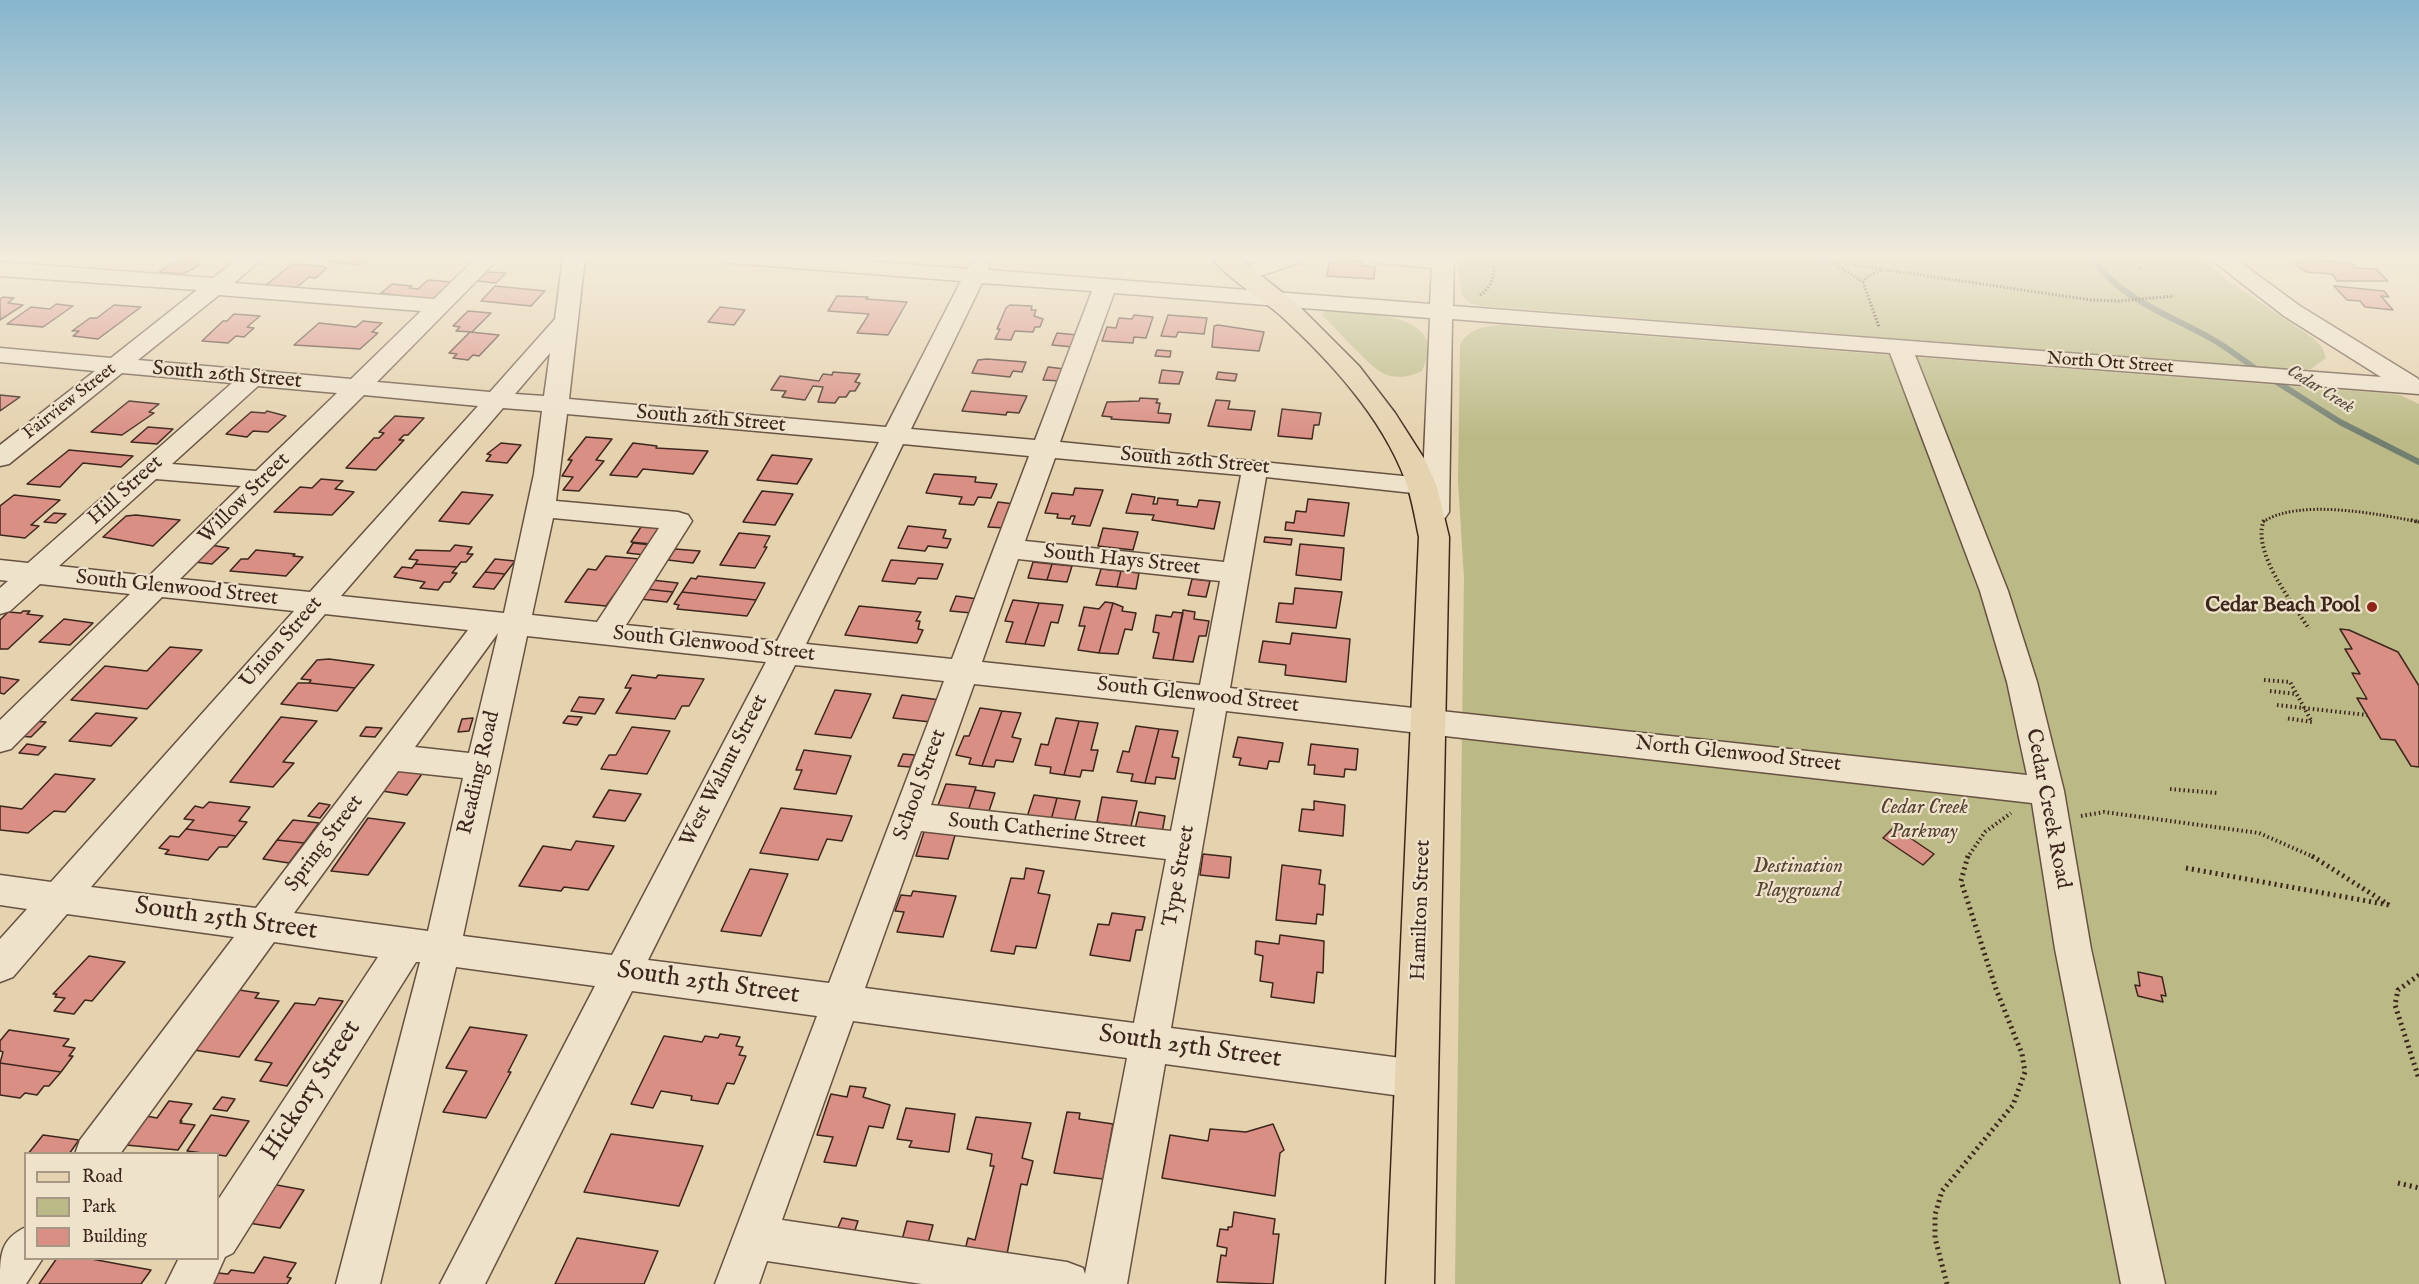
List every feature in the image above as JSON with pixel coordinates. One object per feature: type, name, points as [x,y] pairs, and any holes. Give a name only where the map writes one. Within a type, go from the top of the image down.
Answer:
[{"type":"main road","name":"Hamilton Street","points":[[1298,317],[1320,337],[1360,383],[1401,444],[1421,486],[1434,537],[1410,1284]]},
{"type":"street","name":"Fairview Street","points":[[0,458],[177,317]]},
{"type":"street","name":"Willow Street","points":[[0,740],[429,317]]},
{"type":"street","name":"Reading Road","points":[[358,1284],[427,1017],[424,946],[482,766],[503,623],[541,508],[566,317]]},
{"type":"street","name":"West Walnut Street","points":[[462,1284],[786,653],[955,317]]},
{"type":"street","name":"School Street","points":[[737,1284],[1093,317]]},
{"type":"street","name":"Hamilton Street","points":[[1434,537],[1443,317]]},
{"type":"street","name":"North Ott Street","points":[[1519,317],[1891,341],[2418,388]]},
{"type":"street","points":[[2303,317],[2418,388]]},
{"type":"street","name":"Union Street","points":[[0,965],[565,322]]},
{"type":"street","points":[[2287,376],[2319,372],[2332,362],[2331,353],[2317,327]]},
{"type":"street","name":"Cedar Creek Road","points":[[1891,341],[1994,591],[2022,682],[2033,800],[2073,949],[2143,1284]]},
{"type":"street","name":"South 26th Street","points":[[0,355],[1256,468],[1421,486]]},
{"type":"street","name":"Hill Street","points":[[0,604],[252,378]]},
{"type":"street","name":"Type Street","points":[[1105,1284],[1256,468]]},
{"type":"street","points":[[151,470],[263,480]]},
{"type":"street","points":[[541,508],[678,521],[605,634]]},
{"type":"street","name":"South Hays Street","points":[[1008,549],[1236,573]]},
{"type":"street","name":"South Glenwood Street","points":[[0,570],[1429,720]]},
{"type":"street","name":"Spring Street","points":[[96,1152],[389,757],[503,623]]},
{"type":"street","name":"North Glenwood Street","points":[[1429,720],[2033,800]]},
{"type":"street","points":[[389,757],[482,766]]},
{"type":"street","name":"South Catherine Street","points":[[909,816],[1185,847]]},
{"type":"street","name":"South 25th Street","points":[[0,890],[1416,1078]]},
{"type":"street","name":"Hickory Street","points":[[219,1237],[424,946]]},
{"type":"street","points":[[754,1237],[1067,1284]]},
{"type":"street","points":[[0,1282],[24,1251]]},
{"type":"street","points":[[188,1284],[203,1260]]},
{"type":"path","points":[[1880,317],[1891,341]]},
{"type":"path","points":[[2309,629],[2264,553],[2260,530],[2263,521],[2285,513],[2337,512],[2419,522]]},
{"type":"path","points":[[2264,680],[2290,682],[2312,722],[2285,718]]},
{"type":"path","points":[[2270,692],[2297,694]]},
{"type":"path","points":[[2277,705],[2367,715]]},
{"type":"path","points":[[2170,789],[2217,793]]},
{"type":"path","points":[[1947,1284],[1934,1240],[1937,1204],[1942,1191],[2013,1105],[2021,1088],[2024,1062],[1961,881],[1962,869],[1984,831],[2033,800]]},
{"type":"path","points":[[2077,823],[2081,816],[2104,812],[2259,834],[2325,862],[2389,905],[2186,868]]},
{"type":"path","points":[[2419,975],[2398,990],[2395,1005],[2419,1079]]},
{"type":"path","points":[[2398,1183],[2419,1188]]},
{"type":"green space","points":[[1324,317],[1388,317],[1398,319],[1414,326],[1425,336],[1428,351],[1422,371],[1402,377],[1381,372]]},
{"type":"green space","points":[[1621,317],[2282,317],[2313,338],[2322,347],[2326,358],[2311,369]]},
{"type":"green space","name":"Cedar Creek Parkway","points":[[1501,325],[2382,393],[2400,395],[2419,404],[2419,1284],[1455,1284],[1464,578],[1458,481],[1460,345],[1472,332]]},
{"type":"building","points":[[17,317],[57,317],[43,327],[7,324]]},
{"type":"building","points":[[128,317],[98,339],[73,336],[79,331],[72,331],[90,318]]},
{"type":"building","points":[[231,317],[259,317],[247,327],[254,328],[244,337],[236,336],[228,343],[202,341],[223,321],[227,321]]},
{"type":"building","points":[[462,317],[487,317],[472,332],[456,331],[460,327],[453,326]]},
{"type":"building","points":[[712,317],[740,317],[734,325],[708,322]]},
{"type":"building","points":[[867,317],[898,317],[888,335],[857,333]]},
{"type":"building","points":[[1002,317],[1043,319],[1040,327],[1035,327],[1033,332],[1015,331],[1011,340],[995,339],[1000,329],[997,329]]},
{"type":"building","points":[[1133,317],[1153,317],[1146,338],[1134,337],[1133,343],[1102,341],[1107,327],[1116,328],[1119,318],[1132,319]]},
{"type":"building","points":[[1167,317],[1207,318],[1204,334],[1178,332],[1176,337],[1161,336]]},
{"type":"building","points":[[363,321],[382,323],[372,332],[378,333],[360,349],[294,345],[319,323],[356,327]]},
{"type":"building","points":[[1214,326],[1264,332],[1259,351],[1212,347]]},
{"type":"building","points":[[470,332],[499,335],[479,356],[473,355],[468,360],[453,358],[457,354],[449,353]]},
{"type":"building","points":[[1057,333],[1078,335],[1073,347],[1052,345]]},
{"type":"building","points":[[1157,350],[1171,351],[1170,357],[1155,356]]},
{"type":"building","points":[[978,360],[1026,362],[1022,372],[1013,371],[1010,377],[972,373]]},
{"type":"building","points":[[1048,367],[1065,369],[1061,381],[1043,380]]},
{"type":"building","points":[[1162,370],[1183,372],[1179,384],[1159,383]]},
{"type":"building","points":[[833,372],[860,374],[855,382],[860,383],[855,391],[850,391],[846,397],[839,397],[835,403],[818,402],[823,387],[813,386],[805,400],[782,397],[786,391],[771,390],[780,376],[819,381],[823,374],[832,375]]},
{"type":"building","points":[[1218,372],[1237,374],[1235,381],[1216,379]]},
{"type":"building","points":[[971,391],[1027,396],[1019,413],[1007,412],[1006,415],[962,411]]},
{"type":"building","points":[[0,395],[20,397],[0,411]]},
{"type":"building","points":[[1140,398],[1158,399],[1156,403],[1160,403],[1158,413],[1171,414],[1169,423],[1111,419],[1112,417],[1102,416],[1107,402],[1139,401]]},
{"type":"building","points":[[1216,400],[1230,401],[1228,409],[1255,411],[1251,430],[1208,426]]},
{"type":"building","points":[[129,401],[159,404],[149,412],[154,413],[122,435],[91,432]]},
{"type":"building","points":[[1282,409],[1321,413],[1319,425],[1314,425],[1312,439],[1278,436]]},
{"type":"building","points":[[267,411],[286,416],[268,432],[253,431],[247,437],[226,434],[251,412],[265,413]]},
{"type":"building","points":[[395,416],[424,418],[408,435],[404,435],[399,440],[404,440],[376,470],[346,468],[374,438],[379,438],[384,433],[379,432]]},
{"type":"building","points":[[148,427],[173,429],[157,444],[131,442]]},
{"type":"building","points":[[586,437],[612,439],[596,460],[604,461],[579,491],[563,490],[573,477],[562,476],[572,460],[568,460]]},
{"type":"building","points":[[501,443],[521,445],[507,463],[486,461],[491,455],[487,454]]},
{"type":"building","points":[[633,443],[657,446],[656,448],[708,451],[693,474],[643,469],[637,477],[610,475]]},
{"type":"building","points":[[69,450],[133,456],[121,467],[83,463],[60,487],[27,484]]},
{"type":"building","points":[[772,455],[812,459],[797,484],[757,480]]},
{"type":"building","points":[[934,474],[976,477],[975,482],[997,484],[991,498],[978,497],[974,505],[959,504],[962,497],[926,493]]},
{"type":"building","points":[[321,479],[343,481],[335,489],[354,492],[332,515],[274,512],[300,487],[312,488]]},
{"type":"building","points":[[1075,488],[1103,490],[1090,526],[1072,524],[1075,516],[1071,516],[1070,519],[1057,518],[1058,514],[1045,513],[1052,493],[1073,495]]},
{"type":"building","points":[[762,491],[793,494],[775,525],[743,522]]},
{"type":"building","points":[[462,492],[493,495],[469,524],[439,521]]},
{"type":"building","points":[[1132,494],[1155,497],[1153,504],[1157,504],[1158,498],[1178,500],[1177,505],[1197,507],[1199,500],[1220,502],[1214,529],[1152,520],[1154,515],[1126,513]]},
{"type":"building","points":[[14,495],[60,500],[31,525],[39,526],[25,538],[0,535],[0,506]]},
{"type":"building","points":[[1308,499],[1349,503],[1344,536],[1285,530],[1286,522],[1294,523],[1296,511],[1306,512]]},
{"type":"building","points":[[998,502],[1014,504],[1005,528],[988,527]]},
{"type":"building","points":[[54,513],[66,514],[56,523],[44,522]]},
{"type":"building","points":[[126,516],[180,520],[153,546],[103,537]]},
{"type":"building","points":[[643,524],[664,526],[651,544],[631,542]]},
{"type":"building","points":[[908,526],[946,530],[943,538],[951,539],[947,548],[928,546],[925,551],[898,548]]},
{"type":"building","points":[[1103,528],[1138,532],[1133,550],[1098,546]]},
{"type":"building","points":[[739,533],[770,536],[764,547],[767,547],[755,568],[720,565]]},
{"type":"building","points":[[1265,537],[1292,539],[1291,545],[1264,542]]},
{"type":"building","points":[[633,543],[652,545],[645,555],[627,553]]},
{"type":"building","points":[[204,544],[229,548],[212,564],[186,561]]},
{"type":"building","points":[[1300,544],[1344,548],[1341,580],[1296,575]]},
{"type":"building","points":[[455,545],[472,547],[467,554],[473,554],[457,567],[415,564],[418,560],[409,559],[416,550],[450,551]]},
{"type":"building","points":[[675,549],[700,551],[693,563],[668,560]]},
{"type":"building","points":[[256,550],[303,557],[286,576],[230,571],[241,559],[248,559]]},
{"type":"building","points":[[606,556],[640,559],[606,606],[565,602],[588,569],[596,570]]},
{"type":"building","points":[[495,559],[515,561],[505,574],[485,572]]},
{"type":"building","points":[[891,560],[943,564],[937,579],[918,578],[915,584],[882,581]]},
{"type":"building","points":[[1033,562],[1052,564],[1047,580],[1028,578]]},
{"type":"building","points":[[415,564],[457,567],[452,573],[457,573],[450,582],[444,582],[438,590],[420,588],[425,582],[394,577],[402,567],[412,568]]},
{"type":"building","points":[[1052,564],[1072,566],[1067,582],[1047,580]]},
{"type":"building","points":[[1101,569],[1121,571],[1117,587],[1096,585]]},
{"type":"building","points":[[1121,571],[1139,573],[1136,589],[1117,587]]},
{"type":"building","points":[[485,572],[505,574],[494,589],[473,587]]},
{"type":"building","points":[[698,576],[765,583],[756,600],[682,592],[691,578],[696,579]]},
{"type":"building","points":[[1192,579],[1210,581],[1206,597],[1188,595]]},
{"type":"building","points":[[652,580],[678,583],[673,592],[646,589]]},
{"type":"building","points":[[1295,588],[1342,592],[1336,628],[1276,622],[1279,603],[1293,604]]},
{"type":"building","points":[[646,589],[673,592],[667,602],[640,599]]},
{"type":"building","points":[[682,592],[756,600],[747,616],[677,609],[679,605],[674,604]]},
{"type":"building","points":[[956,596],[978,599],[972,613],[950,611]]},
{"type":"building","points":[[1013,600],[1039,603],[1025,644],[1006,642],[1013,622],[1005,621]]},
{"type":"building","points":[[1105,602],[1113,603],[1099,653],[1078,650],[1085,626],[1079,626],[1084,607],[1099,609]]},
{"type":"building","points":[[1039,603],[1063,605],[1058,623],[1051,622],[1044,646],[1025,644]]},
{"type":"building","points":[[1113,603],[1123,607],[1122,611],[1136,613],[1132,630],[1125,629],[1118,654],[1099,653]]},
{"type":"building","points":[[859,606],[921,612],[916,621],[920,621],[918,629],[923,630],[917,643],[845,635]]},
{"type":"building","points":[[1183,610],[1195,612],[1194,619],[1209,621],[1206,636],[1199,636],[1193,662],[1173,660]]},
{"type":"building","points":[[30,611],[27,614],[43,616],[8,649],[0,649],[0,620],[8,612],[21,613]]},
{"type":"building","points":[[1173,612],[1183,613],[1173,660],[1153,658],[1159,633],[1153,632],[1156,615],[1171,617]]},
{"type":"building","points":[[64,619],[93,623],[70,645],[39,642]]},
{"type":"building","points":[[2340,629],[2349,630],[2398,652],[2419,686],[2419,767],[2411,766],[2395,740],[2381,739],[2357,698],[2367,699],[2352,673],[2360,674],[2345,649],[2352,649]]},
{"type":"building","points":[[1292,633],[1350,639],[1346,682],[1285,675],[1286,665],[1259,662],[1263,641],[1290,644]]},
{"type":"building","points":[[170,647],[202,650],[147,709],[71,700],[105,666],[147,671]]},
{"type":"building","points":[[329,659],[374,665],[355,688],[309,683],[311,680],[301,679],[317,660]]},
{"type":"building","points":[[632,675],[704,679],[689,706],[682,706],[675,719],[616,713],[631,688],[625,688]]},
{"type":"building","points":[[0,677],[19,680],[4,694],[0,693]]},
{"type":"building","points":[[298,683],[355,688],[337,711],[281,704]]},
{"type":"building","points":[[835,690],[871,694],[851,738],[815,734]]},
{"type":"building","points":[[902,695],[940,700],[931,722],[893,718]]},
{"type":"building","points":[[579,697],[604,699],[595,714],[571,711]]},
{"type":"building","points":[[980,708],[1002,711],[982,766],[969,764],[971,758],[956,755],[964,736],[969,736]]},
{"type":"building","points":[[1002,711],[1021,713],[1012,737],[1021,739],[1013,762],[996,760],[994,767],[982,766]]},
{"type":"building","points":[[96,713],[137,718],[111,746],[69,741]]},
{"type":"building","points":[[568,716],[582,717],[577,725],[563,723]]},
{"type":"building","points":[[281,717],[317,721],[283,762],[294,763],[273,787],[230,782]]},
{"type":"building","points":[[473,718],[469,731],[458,732],[462,719]]},
{"type":"building","points":[[1056,718],[1079,721],[1064,775],[1050,773],[1051,767],[1035,765],[1041,744],[1048,745]]},
{"type":"building","points":[[34,721],[46,722],[31,737],[19,736]]},
{"type":"building","points":[[1079,721],[1098,723],[1091,750],[1098,750],[1093,771],[1082,770],[1080,777],[1064,775]]},
{"type":"building","points":[[1136,726],[1159,729],[1145,783],[1131,781],[1133,774],[1117,772],[1123,751],[1129,752]]},
{"type":"building","points":[[366,727],[382,728],[375,737],[360,736]]},
{"type":"building","points":[[632,727],[670,731],[647,774],[601,769],[609,755],[616,755]]},
{"type":"building","points":[[1159,729],[1178,731],[1172,757],[1179,758],[1175,779],[1156,777],[1155,784],[1145,783]]},
{"type":"building","points":[[1238,737],[1283,743],[1279,762],[1269,761],[1267,769],[1239,765],[1241,758],[1233,757]]},
{"type":"building","points":[[27,744],[46,747],[38,755],[19,753]]},
{"type":"building","points":[[1311,744],[1358,749],[1356,770],[1345,769],[1344,777],[1314,774],[1315,765],[1308,765]]},
{"type":"building","points":[[804,750],[851,756],[836,794],[794,789],[802,770],[796,770]]},
{"type":"building","points":[[903,754],[915,755],[910,767],[898,766]]},
{"type":"building","points":[[393,767],[424,771],[407,795],[376,790]]},
{"type":"building","points":[[55,774],[95,779],[65,812],[54,811],[28,833],[0,830],[0,806],[22,809]]},
{"type":"building","points":[[946,784],[976,787],[968,811],[937,808]]},
{"type":"building","points":[[609,790],[641,794],[625,821],[593,817]]},
{"type":"building","points":[[975,790],[995,793],[988,814],[968,811]]},
{"type":"building","points":[[1034,795],[1057,798],[1051,820],[1027,817]]},
{"type":"building","points":[[1102,797],[1137,801],[1131,826],[1097,822]]},
{"type":"building","points":[[1057,798],[1080,801],[1074,823],[1051,820]]},
{"type":"building","points":[[1314,801],[1345,805],[1343,836],[1299,831],[1302,809],[1314,810]]},
{"type":"building","points":[[209,802],[250,807],[239,821],[247,822],[236,836],[186,829],[194,820],[184,819],[195,806],[203,808]]},
{"type":"building","points":[[319,803],[330,805],[320,818],[308,816]]},
{"type":"building","points":[[781,808],[852,816],[842,841],[827,839],[818,860],[760,853]]},
{"type":"building","points":[[1139,812],[1165,816],[1162,833],[1135,829]]},
{"type":"building","points":[[368,818],[405,823],[368,875],[331,871]]},
{"type":"building","points":[[293,820],[319,823],[304,843],[277,840]]},
{"type":"building","points":[[1894,827],[1934,854],[1923,865],[1883,838]]},
{"type":"building","points":[[186,829],[236,836],[227,847],[219,847],[208,860],[165,854],[169,850],[159,848],[170,836],[179,837]]},
{"type":"building","points":[[925,829],[956,832],[948,859],[916,856]]},
{"type":"building","points":[[277,840],[304,843],[289,863],[263,859]]},
{"type":"building","points":[[576,841],[614,846],[588,890],[564,887],[561,891],[519,886],[543,846],[571,850]]},
{"type":"building","points":[[1203,854],[1231,857],[1229,878],[1200,875]]},
{"type":"building","points":[[1282,865],[1321,870],[1319,884],[1325,885],[1323,915],[1317,914],[1316,924],[1276,920]]},
{"type":"building","points":[[1026,868],[1044,871],[1038,893],[1050,895],[1036,948],[1016,946],[1014,954],[991,951],[1011,878],[1024,879]]},
{"type":"building","points":[[750,869],[788,874],[761,936],[721,931]]},
{"type":"building","points":[[913,891],[956,896],[943,937],[897,932],[904,912],[895,911],[901,895],[911,896]]},
{"type":"building","points":[[1112,913],[1145,917],[1142,930],[1136,930],[1130,961],[1090,955],[1098,924],[1109,925]]},
{"type":"building","points":[[1280,935],[1324,941],[1323,973],[1317,972],[1314,1003],[1271,997],[1273,983],[1260,981],[1263,956],[1255,954],[1256,941],[1279,944]]},
{"type":"building","points":[[89,956],[125,962],[92,1001],[85,1000],[74,1014],[54,1011],[65,998],[55,997],[57,994],[53,994]]},
{"type":"building","points":[[2138,972],[2162,977],[2166,996],[2161,995],[2163,1002],[2138,996],[2135,985],[2140,986]]},
{"type":"building","points":[[239,990],[259,993],[255,998],[279,1001],[239,1057],[194,1050]]},
{"type":"building","points":[[319,998],[343,1001],[287,1086],[260,1081],[272,1063],[255,1060],[295,1003],[315,1005]]},
{"type":"building","points":[[470,1027],[527,1035],[508,1072],[511,1072],[486,1118],[443,1112],[467,1071],[446,1068]]},
{"type":"building","points":[[9,1030],[69,1039],[63,1046],[75,1048],[69,1056],[73,1056],[61,1072],[0,1063],[3,1052],[0,1051],[0,1041]]},
{"type":"building","points":[[720,1034],[740,1037],[736,1046],[743,1047],[739,1055],[746,1056],[734,1084],[727,1083],[718,1104],[691,1100],[692,1096],[661,1091],[653,1108],[631,1104],[664,1036],[702,1042],[705,1036],[718,1038]]},
{"type":"building","points":[[0,1063],[61,1072],[49,1086],[44,1086],[37,1095],[25,1093],[20,1098],[0,1095]]},
{"type":"building","points":[[850,1086],[866,1088],[863,1097],[890,1105],[883,1128],[869,1126],[856,1166],[824,1162],[833,1137],[817,1135],[831,1094],[847,1097]]},
{"type":"building","points":[[222,1097],[235,1099],[227,1111],[213,1109]]},
{"type":"building","points":[[169,1101],[192,1104],[180,1123],[195,1125],[178,1150],[126,1145],[146,1116],[157,1118]]},
{"type":"building","points":[[906,1108],[955,1114],[949,1152],[909,1147],[912,1141],[897,1139]]},
{"type":"building","points":[[1067,1112],[1080,1113],[1079,1119],[1113,1124],[1103,1179],[1054,1173]]},
{"type":"building","points":[[211,1115],[249,1121],[226,1156],[219,1155],[219,1152],[187,1151]]},
{"type":"building","points":[[976,1117],[1031,1123],[1022,1158],[1033,1161],[1027,1185],[1021,1184],[1006,1259],[965,1250],[968,1238],[975,1240],[994,1166],[990,1166],[992,1154],[967,1149]]},
{"type":"building","points":[[1273,1124],[1284,1150],[1280,1153],[1275,1196],[1162,1178],[1170,1135],[1208,1141],[1210,1129],[1246,1132]]},
{"type":"building","points":[[611,1134],[703,1146],[679,1206],[584,1192]]},
{"type":"building","points":[[43,1135],[79,1140],[70,1152],[30,1152]]},
{"type":"building","points":[[266,1183],[304,1190],[280,1228],[242,1222]]},
{"type":"building","points":[[1234,1212],[1275,1219],[1273,1234],[1279,1234],[1273,1284],[1217,1282],[1221,1255],[1226,1256],[1227,1248],[1217,1246],[1220,1229],[1228,1230],[1228,1227],[1232,1227]]},
{"type":"building","points":[[842,1218],[858,1221],[854,1233],[837,1230]]},
{"type":"building","points":[[907,1221],[933,1225],[928,1243],[902,1240]]},
{"type":"building","points":[[577,1238],[658,1251],[644,1284],[555,1284]]},
{"type":"building","points":[[264,1257],[296,1263],[287,1277],[291,1278],[287,1284],[211,1284],[218,1273],[228,1274],[231,1270],[254,1273]]},
{"type":"building","points":[[56,1260],[97,1260],[151,1270],[141,1284],[39,1284]]},
{"type":"waterway","name":"Cedar Creek","points":[[2169,317],[2219,343],[2262,373]]},
{"type":"waterway","name":"Cedar Creek","points":[[2272,379],[2340,422],[2419,462]]},
{"type":"place","name":"Cedar Beach Pool","points":[[2372,607]]},
{"type":"park label","name":"Destination Playground","points":[[1798,880]]}]
